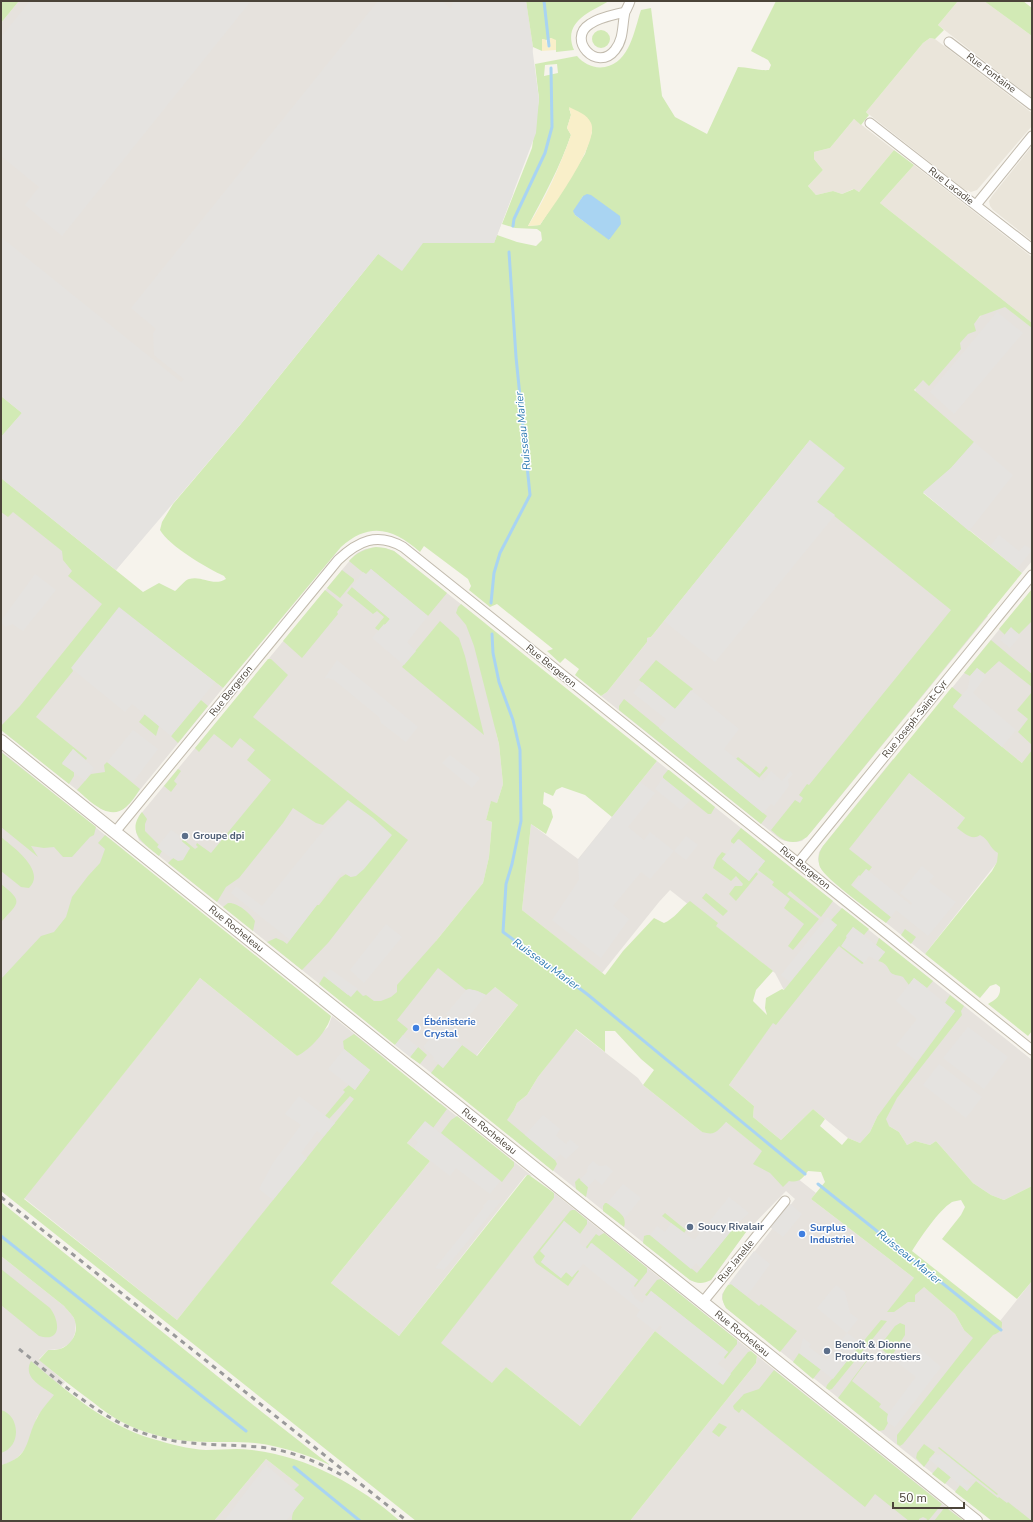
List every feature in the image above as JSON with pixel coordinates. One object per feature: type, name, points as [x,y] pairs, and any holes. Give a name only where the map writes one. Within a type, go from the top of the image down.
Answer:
[{"type":"street","points":[[625,12],[596,21],[588,26],[583,32],[582,40],[582,44],[586,52],[594,56],[603,57],[614,51],[621,38],[625,12],[630,1]]},
{"type":"street","name":"Rue Fontaine","points":[[949,42],[1032,105]]},
{"type":"street","name":"Rue Lacadie","points":[[870,123],[1032,249]]},
{"type":"street","points":[[976,205],[1032,136]]},
{"type":"street","name":"Rue Bergeron","points":[[115,832],[339,560],[361,542],[384,539],[403,547],[1032,1050]]},
{"type":"street","name":"Rue Joseph-Saint-Cyr","points":[[798,863],[1032,575]]},
{"type":"street","name":"Rue Rocheleau","points":[[1,741],[976,1521]]},
{"type":"street","name":"Rue Janelle","points":[[702,1302],[785,1201]]},
{"type":"shaded area","points":[[19,1],[526,1],[533,47],[513,194],[494,243],[378,254],[116,570],[1,478],[1,437],[22,413],[1,396],[1,23]]},
{"type":"shaded area","points":[[30,1],[251,1],[62,236],[25,205],[39,187],[1,156],[1,37]]},
{"type":"shaded area","points":[[378,1],[442,1],[451,9],[453,1],[526,1],[539,99],[536,133],[494,243],[423,243],[402,271],[378,254],[240,425],[116,570],[1,478],[1,437],[22,413],[1,396],[1,237],[181,382],[184,379],[154,355],[153,333],[156,329],[131,308]]},
{"type":"shaded area","points":[[958,1],[984,1],[1032,36],[1032,98],[938,25]]},
{"type":"shaded area","points":[[930,38],[935,39],[1032,113],[1032,126],[977,190],[971,192],[964,189],[866,112],[923,43]]},
{"type":"shaded area","points":[[854,119],[894,150],[859,192],[853,189],[842,194],[833,191],[816,195],[808,186],[823,170],[814,159],[814,152],[830,148]]},
{"type":"shaded area","points":[[1032,146],[1032,241],[993,210],[989,201]]},
{"type":"shaded area","points":[[914,165],[1032,257],[1032,323],[880,203]]},
{"type":"shaded area","points":[[999,297],[1032,323],[1032,561],[1022,573],[923,492],[915,384]]},
{"type":"shaded area","points":[[997,312],[1023,333],[954,414],[930,392]]},
{"type":"shaded area","points":[[810,440],[845,468],[829,488],[988,616],[812,831],[802,841],[796,842],[780,839],[601,696],[607,692],[647,642],[647,638],[651,637]]},
{"type":"shaded area","points":[[810,440],[845,468],[817,502],[835,515],[715,662],[664,621]]},
{"type":"shaded area","points":[[974,442],[1013,475],[969,531],[923,492],[951,468]]},
{"type":"shaded area","points":[[1,497],[44,530],[114,604],[223,688],[126,807],[119,811],[112,812],[101,809],[1,730]]},
{"type":"shaded area","points":[[999,535],[1019,551],[1025,545],[1032,550],[1017,569],[990,546]]},
{"type":"shaded area","points":[[376,547],[394,551],[486,624],[496,732],[499,744],[503,784],[497,803],[491,802],[486,820],[492,822],[489,857],[483,883],[436,941],[518,1005],[450,1088],[139,840],[136,832],[139,816],[351,559],[357,553],[365,549]]},
{"type":"shaded area","points":[[371,569],[428,616],[407,642],[416,651],[404,665],[372,638],[390,619],[352,587],[363,572],[366,574]]},
{"type":"shaded area","points":[[35,574],[56,590],[23,631],[12,624],[6,627],[1,623],[1,621]]},
{"type":"shaded area","points":[[1032,589],[1032,771],[943,699]]},
{"type":"shaded area","points":[[119,607],[215,682],[171,736],[132,704],[125,712],[71,668]]},
{"type":"shaded area","points":[[1011,627],[1020,636],[1010,648],[1000,640]]},
{"type":"shaded area","points":[[337,660],[418,727],[406,742],[381,723],[379,717],[334,680],[328,678],[324,679]]},
{"type":"shaded area","points":[[977,668],[986,676],[973,693],[1016,730],[1002,747],[953,706],[968,688],[970,676]]},
{"type":"shaded area","points":[[642,682],[675,709],[691,690],[739,729],[724,749],[763,781],[771,771],[782,781],[790,771],[793,774],[788,779],[789,786],[774,806],[771,804],[763,813],[659,728],[666,719],[633,693]]},
{"type":"shaded area","points":[[133,730],[158,749],[133,782],[107,762]]},
{"type":"shaded area","points":[[73,749],[94,768],[85,781],[62,763]]},
{"type":"shaded area","points":[[1,751],[125,851],[1,1001]]},
{"type":"shaded area","points":[[450,755],[480,778],[472,788],[442,763]]},
{"type":"shaded area","points":[[893,759],[1006,851],[925,954],[829,877],[820,867],[818,859],[819,852],[823,846]]},
{"type":"shaded area","points":[[657,761],[1032,1060],[1032,1186],[1004,1200],[991,1195],[973,1183],[936,1141],[930,1145],[915,1141],[907,1145],[899,1132],[877,1117],[870,1132],[860,1143],[848,1138],[813,1109],[781,1140],[753,1117],[754,1106],[729,1085],[773,1022],[784,990],[775,973],[670,890],[602,973],[522,910],[531,824],[578,859]]},
{"type":"shaded area","points":[[663,778],[690,800],[681,810],[655,789]]},
{"type":"shaded area","points":[[640,782],[655,793],[628,827],[644,840],[650,832],[674,851],[650,879],[641,872],[613,906],[629,919],[601,958],[552,920],[579,880],[578,860]]},
{"type":"shaded area","points":[[348,800],[373,818],[392,835],[364,869],[356,876],[351,877],[342,872],[290,940],[231,893],[236,886],[262,906]]},
{"type":"shaded area","points":[[171,830],[180,836],[179,839],[190,848],[183,860],[178,861],[173,858],[172,859],[157,847]]},
{"type":"shaded area","points":[[686,836],[698,845],[686,860],[674,851]]},
{"type":"shaded area","points":[[738,839],[765,861],[749,881],[722,859]]},
{"type":"shaded area","points":[[922,866],[934,876],[929,882],[956,902],[928,936],[896,910],[891,917],[853,886],[866,869],[911,905],[912,903],[900,893]]},
{"type":"shaded area","points":[[827,917],[837,925],[790,982],[781,975]]},
{"type":"shaded area","points":[[386,924],[402,937],[364,983],[350,970]]},
{"type":"shaded area","points":[[853,927],[885,952],[878,961],[869,956],[864,963],[841,946]]},
{"type":"shaded area","points":[[330,969],[358,989],[351,997],[324,976]]},
{"type":"shaded area","points":[[200,978],[297,1056],[328,1027],[332,1016],[387,1060],[177,1320],[24,1198]]},
{"type":"shaded area","points":[[914,978],[955,1011],[917,1061],[896,1045],[917,1019],[896,1001]]},
{"type":"shaded area","points":[[469,989],[486,995],[461,1026],[446,1014],[466,990]]},
{"type":"shaded area","points":[[444,1021],[456,1031],[452,1037],[462,1045],[443,1068],[423,1047]]},
{"type":"shaded area","points":[[968,1027],[1008,1057],[984,1089],[943,1058]]},
{"type":"shaded area","points":[[575,1029],[638,1078],[643,1085],[702,1132],[726,1122],[816,1193],[811,1199],[914,1278],[955,1314],[964,1330],[1002,1322],[1000,1321],[1032,1281],[1032,1521],[992,1521],[726,1308],[722,1299],[722,1294],[795,1199],[786,1191],[746,1232],[711,1280],[699,1283],[690,1280],[500,1128],[514,1110],[517,1103],[527,1095],[538,1077]]},
{"type":"shaded area","points":[[403,1035],[418,1047],[410,1057],[395,1045]]},
{"type":"shaded area","points":[[344,1049],[370,1070],[355,1090],[328,1069]]},
{"type":"shaded area","points":[[939,1064],[982,1097],[966,1118],[923,1085]]},
{"type":"shaded area","points":[[299,1096],[335,1123],[324,1136],[317,1131],[301,1153],[307,1158],[273,1200],[259,1189],[273,1163],[301,1125],[285,1114]]},
{"type":"shaded area","points":[[440,1103],[532,1176],[526,1175],[399,1336],[331,1283],[430,1161],[407,1143]]},
{"type":"shaded area","points":[[543,1115],[560,1129],[556,1136],[566,1144],[570,1139],[579,1147],[566,1159],[560,1154],[555,1160],[525,1135]]},
{"type":"shaded area","points":[[425,1121],[500,1181],[490,1194],[456,1168],[450,1176],[414,1148],[418,1142],[412,1137]]},
{"type":"shaded area","points":[[593,1161],[599,1166],[606,1165],[613,1171],[602,1185],[595,1179],[588,1187],[580,1180],[587,1172],[588,1166]]},
{"type":"shaded area","points":[[623,1184],[641,1198],[625,1218],[607,1203]]},
{"type":"shaded area","points":[[554,1193],[751,1351],[746,1355],[723,1385],[655,1331],[580,1426],[506,1367],[493,1384],[440,1343],[554,1198]]},
{"type":"shaded area","points":[[729,1197],[749,1213],[736,1225],[701,1268],[696,1263],[691,1269],[650,1235],[657,1226],[665,1232],[671,1223],[695,1239]]},
{"type":"shaded area","points":[[488,1200],[502,1200],[444,1270],[435,1268],[484,1207],[483,1206]]},
{"type":"shaded area","points":[[789,1203],[802,1214],[783,1237],[770,1227]]},
{"type":"shaded area","points":[[564,1221],[580,1234],[580,1244],[587,1249],[591,1243],[638,1280],[630,1290],[635,1298],[642,1303],[651,1291],[728,1352],[718,1364],[731,1374],[723,1385],[658,1333],[662,1327],[660,1325],[655,1331],[636,1316],[640,1310],[583,1264],[572,1277],[566,1272],[561,1278],[541,1262],[545,1256],[540,1251]]},
{"type":"shaded area","points":[[754,1251],[770,1264],[747,1296],[731,1284],[728,1285]]},
{"type":"shaded area","points":[[1,1256],[64,1306],[76,1322],[75,1333],[71,1343],[60,1349],[48,1350],[39,1359],[65,1382],[37,1417],[27,1447],[10,1463],[1,1465]]},
{"type":"shaded area","points":[[836,1285],[845,1292],[850,1313],[858,1319],[847,1333],[817,1308]]},
{"type":"shaded area","points":[[847,1333],[861,1343],[833,1379],[799,1353],[803,1338],[811,1344],[809,1347],[826,1360]]},
{"type":"shaded area","points":[[913,1343],[941,1367],[895,1427],[888,1423],[888,1414],[916,1377],[898,1363]]},
{"type":"shaded area","points":[[757,1356],[964,1521],[630,1521],[756,1363]]},
{"type":"shaded area","points":[[945,1454],[976,1479],[963,1480],[963,1482],[970,1487],[967,1491],[929,1459],[933,1455]]},
{"type":"shaded area","points":[[266,1459],[345,1521],[214,1521]]},
{"type":"shaded area","points":[[266,1465],[304,1498],[286,1521],[224,1521]]},
{"type":"green space","points":[[1,1],[19,1],[1,23]]},
{"type":"green space","points":[[526,1],[609,1],[586,14],[575,25],[571,40],[574,50],[556,52],[556,41],[551,38],[546,40],[542,39],[542,51],[533,47]]},
{"type":"green space","points":[[776,1],[958,1],[938,25],[944,30],[935,39],[930,38],[923,43],[866,112],[869,115],[861,125],[854,119],[830,148],[814,152],[814,159],[823,170],[808,186],[816,195],[833,191],[842,194],[854,189],[859,192],[894,150],[914,165],[880,203],[1032,323],[1032,328],[1005,307],[980,316],[974,324],[976,331],[968,334],[960,343],[961,349],[929,386],[923,380],[914,390],[974,442],[951,468],[923,493],[1022,573],[807,837],[797,842],[792,842],[784,840],[771,830],[795,800],[800,803],[803,798],[799,795],[807,784],[809,785],[951,610],[817,502],[810,440],[651,637],[647,638],[647,642],[607,692],[601,696],[575,675],[579,669],[565,658],[560,663],[547,651],[553,649],[497,604],[490,607],[469,590],[471,586],[468,579],[424,546],[420,552],[401,538],[391,533],[372,531],[352,539],[341,547],[223,688],[119,608],[72,668],[73,671],[36,717],[87,758],[86,760],[73,749],[62,764],[74,772],[74,776],[69,784],[1,730],[1,726],[20,706],[102,604],[68,576],[72,571],[63,560],[62,551],[13,512],[8,517],[1,512],[1,478],[143,592],[159,583],[175,591],[189,579],[198,578],[217,582],[226,579],[224,576],[208,568],[171,543],[160,530],[162,522],[173,504],[240,425],[378,254],[422,243],[494,243],[497,235],[517,242],[536,246],[542,240],[541,232],[537,229],[515,228],[502,224],[532,148],[539,99],[535,64],[577,56],[586,64],[593,67],[605,67],[613,64],[626,52],[633,36],[641,10],[651,8],[662,96],[675,117],[707,134],[738,67],[769,70],[771,65],[768,60],[751,51]],"holes":[[[557,64],[558,73],[544,76],[545,65]],[[569,108],[592,132],[585,154],[540,225],[528,226],[567,147],[571,135],[567,128],[571,115]],[[583,196],[610,240],[575,215],[574,211]]]},
{"type":"green space","points":[[984,1],[1023,1],[1032,8],[1032,36]]},
{"type":"green space","points":[[601,30],[607,33],[610,39],[607,45],[601,48],[595,45],[592,39],[595,33]]},
{"type":"green space","points":[[1,396],[22,413],[1,437]]},
{"type":"green space","points":[[376,547],[394,551],[447,593],[428,616],[371,569],[366,575],[349,561],[361,551]]},
{"type":"green space","points":[[342,570],[354,579],[354,581],[340,598],[327,588]]},
{"type":"green space","points":[[352,587],[390,619],[379,631],[375,628],[384,617],[377,611],[373,614],[347,593]]},
{"type":"green space","points":[[1032,589],[1032,621],[1019,634],[1011,628],[1005,635],[999,629]]},
{"type":"green space","points":[[325,590],[343,605],[337,612],[338,614],[302,658],[283,641]]},
{"type":"green space","points":[[461,604],[657,761],[612,817],[585,795],[562,787],[556,790],[553,796],[544,792],[543,804],[551,809],[553,817],[546,834],[531,824],[522,910],[605,975],[623,951],[654,918],[664,923],[690,901],[718,923],[716,926],[773,971],[756,990],[753,1001],[767,1015],[765,1008],[766,998],[782,989],[784,990],[837,925],[831,920],[842,908],[869,929],[864,935],[853,927],[842,945],[864,963],[862,964],[839,946],[776,1025],[773,1023],[729,1085],[754,1106],[753,1117],[781,1140],[813,1109],[825,1119],[820,1126],[842,1145],[848,1138],[860,1143],[870,1132],[877,1117],[955,1011],[945,1003],[950,995],[964,1006],[961,1011],[962,1015],[897,1098],[886,1119],[889,1126],[899,1132],[907,1145],[915,1141],[930,1145],[936,1141],[973,1183],[991,1195],[1004,1200],[1032,1186],[1032,1281],[1017,1299],[942,1239],[961,1215],[965,1207],[961,1200],[952,1202],[941,1211],[912,1251],[1002,1322],[1002,1327],[999,1332],[993,1335],[900,1446],[897,1444],[897,1435],[973,1338],[964,1330],[955,1314],[924,1287],[915,1295],[915,1302],[908,1302],[894,1312],[887,1312],[914,1278],[811,1199],[825,1182],[821,1172],[808,1171],[800,1180],[789,1181],[783,1187],[770,1173],[753,1164],[762,1151],[726,1122],[716,1132],[702,1132],[643,1085],[654,1070],[641,1059],[615,1031],[605,1031],[605,1052],[576,1029],[538,1077],[527,1095],[517,1103],[507,1120],[555,1160],[557,1164],[553,1171],[431,1073],[438,1064],[443,1068],[462,1045],[477,1056],[518,1005],[495,987],[486,995],[474,990],[466,990],[438,968],[397,1020],[408,1029],[395,1045],[319,984],[324,976],[348,995],[355,988],[363,996],[366,995],[374,1001],[381,1001],[391,997],[397,992],[397,985],[436,941],[483,883],[489,857],[492,822],[486,820],[491,801],[497,803],[503,784],[499,744],[474,646],[466,625],[456,613]]},
{"type":"green space","points":[[440,621],[459,638],[465,656],[484,735],[402,667]]},
{"type":"green space","points":[[991,640],[1032,674],[1032,687],[999,661],[985,674],[977,668],[970,676],[964,673]]},
{"type":"green space","points":[[268,659],[271,659],[288,675],[253,717],[408,840],[328,943],[302,970],[267,942],[276,938],[287,944],[340,878],[346,874],[351,877],[348,800],[323,825],[316,823],[293,808],[283,823],[239,878],[226,887],[217,902],[168,863],[173,858],[190,849],[182,842],[183,839],[195,849],[198,847],[196,845],[197,843],[211,853],[271,780],[247,760],[255,750],[240,738],[232,748],[214,734],[199,752],[195,748]]},
{"type":"green space","points":[[656,660],[693,689],[675,709],[639,680]]},
{"type":"green space","points":[[952,687],[962,695],[953,707],[1022,763],[1032,750],[1032,1031],[1028,1036],[988,1004],[995,1000],[998,996],[1000,993],[1000,987],[996,984],[990,986],[980,998],[925,954],[992,871],[997,862],[998,853],[983,837],[980,835],[977,837],[971,837],[957,828],[965,818],[909,773],[849,849],[872,867],[869,871],[866,869],[860,876],[859,875],[851,885],[891,917],[886,923],[850,896],[824,872],[819,864],[820,851],[823,846]]},
{"type":"green space","points":[[1032,692],[1032,745],[1018,732],[1028,719],[1017,710]]},
{"type":"green space","points":[[624,699],[767,816],[761,824],[619,710],[619,706]]},
{"type":"green space","points":[[201,700],[208,706],[178,743],[171,736]]},
{"type":"green space","points":[[145,714],[159,726],[156,736],[139,722]]},
{"type":"green space","points":[[1,752],[96,827],[94,835],[90,837],[72,857],[63,857],[54,847],[44,848],[31,846],[38,857],[1,827]]},
{"type":"green space","points":[[738,757],[760,774],[766,766],[768,768],[759,778],[736,759]]},
{"type":"green space","points":[[107,762],[140,789],[130,803],[120,811],[106,811],[94,804],[77,790],[91,774],[105,772],[104,765]]},
{"type":"green space","points":[[178,769],[181,771],[174,781],[177,784],[171,792],[164,786]]},
{"type":"green space","points":[[668,770],[715,807],[711,814],[708,814],[663,778]]},
{"type":"green space","points":[[142,812],[147,819],[145,831],[159,845],[158,847],[162,851],[159,856],[143,842],[136,832],[137,819]]},
{"type":"green space","points":[[741,828],[833,901],[821,917],[790,891],[787,894],[819,919],[793,950],[788,946],[804,924],[784,908],[790,899],[772,885],[774,882],[758,870],[765,861],[739,839],[734,844],[731,842]]},
{"type":"green space","points":[[105,835],[331,1016],[318,1039],[297,1056],[200,978],[24,1199],[177,1320],[354,1099],[350,1096],[329,1119],[325,1116],[345,1092],[343,1090],[349,1085],[355,1090],[370,1070],[344,1049],[343,1041],[354,1034],[447,1109],[433,1128],[425,1122],[407,1143],[430,1161],[331,1283],[399,1336],[527,1175],[529,1175],[554,1193],[554,1198],[441,1343],[492,1383],[506,1367],[580,1426],[655,1331],[722,1384],[748,1352],[751,1351],[757,1356],[756,1363],[630,1521],[416,1521],[1,1191],[1,979],[41,936],[54,932],[66,917],[72,897],[100,863],[105,849],[98,843]]},
{"type":"green space","points":[[1,837],[13,846],[31,867],[34,874],[33,881],[29,888],[21,887],[1,871]]},
{"type":"green space","points":[[722,852],[726,854],[722,859],[749,881],[756,872],[758,874],[736,901],[729,894],[735,886],[742,886],[743,884],[736,876],[731,881],[713,868],[717,858]]},
{"type":"green space","points":[[1,884],[13,895],[16,902],[12,910],[1,922]]},
{"type":"green space","points":[[706,893],[728,911],[723,916],[702,898]]},
{"type":"green space","points":[[228,903],[239,906],[250,915],[255,921],[253,931],[223,907]]},
{"type":"green space","points":[[905,929],[916,937],[911,944],[901,935]]},
{"type":"green space","points":[[879,938],[933,981],[927,988],[914,978],[909,985],[903,977],[891,973],[885,964],[878,961],[885,952],[876,945]]},
{"type":"green space","points":[[418,1047],[427,1055],[420,1064],[410,1057]]},
{"type":"green space","points":[[457,1116],[514,1162],[514,1166],[502,1182],[441,1133],[451,1120]]},
{"type":"green space","points":[[579,1178],[588,1187],[586,1197],[576,1189],[575,1182]]},
{"type":"green space","points":[[1,1202],[330,1465],[293,1451],[265,1444],[178,1440],[145,1432],[112,1416],[59,1377],[39,1360],[48,1350],[60,1349],[68,1345],[75,1334],[76,1325],[72,1315],[64,1306],[1,1256]]},
{"type":"green space","points":[[605,1203],[614,1208],[623,1216],[625,1223],[624,1227],[603,1211],[603,1206]]},
{"type":"green space","points":[[572,1210],[575,1210],[587,1220],[587,1224],[580,1234],[564,1221],[546,1256],[541,1262],[561,1278],[566,1272],[572,1277],[578,1270],[579,1271],[568,1286],[536,1263],[533,1257]]},
{"type":"green space","points":[[665,1213],[686,1230],[684,1233],[662,1216]]},
{"type":"green space","points":[[736,1225],[746,1232],[711,1280],[703,1283],[690,1280],[643,1243],[644,1236],[650,1235],[697,1273]]},
{"type":"green space","points":[[604,1233],[647,1268],[647,1272],[635,1287],[634,1286],[638,1280],[592,1243],[587,1249],[586,1247],[596,1234],[599,1236]]},
{"type":"green space","points":[[1,1269],[50,1308],[57,1324],[55,1334],[46,1337],[39,1336],[1,1305]]},
{"type":"green space","points":[[661,1279],[737,1340],[737,1344],[725,1359],[724,1357],[728,1352],[651,1291],[647,1296],[645,1295],[657,1280]]},
{"type":"green space","points":[[731,1284],[759,1306],[761,1304],[797,1331],[780,1352],[726,1308],[722,1296],[728,1285]]},
{"type":"green space","points":[[881,1320],[887,1321],[832,1389],[829,1390],[826,1388],[827,1385]]},
{"type":"green space","points":[[900,1323],[905,1325],[905,1335],[891,1357],[879,1347],[895,1326]]},
{"type":"green space","points":[[799,1353],[821,1369],[813,1379],[793,1362]]},
{"type":"green space","points":[[31,1361],[73,1396],[103,1416],[135,1433],[166,1443],[193,1449],[246,1449],[272,1453],[292,1459],[331,1474],[349,1484],[400,1521],[292,1521],[294,1511],[304,1498],[294,1490],[299,1485],[266,1459],[214,1521],[1,1521],[1,1465],[11,1462],[18,1457],[26,1447],[33,1426],[45,1406],[54,1395],[39,1385],[31,1377],[29,1367]]},
{"type":"green space","points":[[866,1361],[852,1381],[881,1404],[879,1407],[888,1414],[888,1423],[884,1430],[879,1431],[838,1398]]},
{"type":"green space","points":[[774,1370],[942,1504],[928,1521],[926,1521],[927,1519],[923,1517],[919,1519],[919,1521],[909,1521],[875,1494],[865,1507],[742,1409],[739,1413],[734,1409],[733,1406],[744,1394],[759,1389]]},
{"type":"green space","points":[[1,1410],[12,1418],[16,1431],[13,1444],[8,1450],[1,1453]]},
{"type":"green space","points":[[719,1423],[727,1427],[719,1437],[712,1432]]},
{"type":"green space","points":[[924,1444],[935,1452],[924,1467],[916,1458],[917,1453]]},
{"type":"green space","points":[[939,1447],[998,1494],[997,1495],[938,1448]]},
{"type":"green space","points":[[938,1467],[951,1477],[945,1484],[932,1474]]},
{"type":"green space","points":[[976,1481],[998,1498],[999,1497],[1007,1503],[1008,1502],[1032,1521],[992,1521],[955,1492],[960,1485],[967,1491]]},
{"type":"green space","points":[[945,1507],[964,1521],[934,1521]]},
{"type":"sand","points":[[551,38],[556,40],[556,50],[542,51],[542,39],[546,40],[548,48],[550,46],[549,39]]},
{"type":"sand","points":[[569,107],[584,115],[591,123],[592,132],[589,145],[573,175],[540,225],[528,226],[552,182],[571,135],[567,128],[571,115]]},
{"type":"water","points":[[587,194],[591,195],[620,216],[621,224],[609,240],[575,215],[573,211],[583,196]]},
{"type":"waterway","name":"Ruisseau Marier","points":[[544,1],[549,46]]},
{"type":"waterway","name":"Ruisseau Marier","points":[[513,226],[514,219],[545,153],[552,127],[551,68]]},
{"type":"waterway","name":"Ruisseau Marier","points":[[491,603],[494,573],[500,553],[530,495],[516,357],[509,252]]},
{"type":"waterway","name":"Ruisseau Marier","points":[[492,634],[493,653],[499,682],[513,720],[520,750],[521,821],[512,864],[506,884],[503,932],[587,994],[805,1174]]},
{"type":"waterway","name":"Ruisseau Marier","points":[[818,1184],[1001,1330]]},
{"type":"waterway","points":[[1,1236],[246,1431]]},
{"type":"waterway","points":[[294,1467],[360,1521]]},
{"type":"railway","points":[[1,1197],[407,1521]]},
{"type":"railway","points":[[19,1349],[67,1388],[100,1412],[137,1431],[156,1437],[182,1442],[259,1447],[282,1451],[325,1466],[345,1477]]},
{"type":"place","name":"Groupe dpi","points":[[185,836]]},
{"type":"place","name":"Ébénisterie Crystal","points":[[416,1028]]},
{"type":"place","name":"Soucy Rivalair","points":[[690,1227]]},
{"type":"place","name":"Surplus Industriel","points":[[802,1234]]},
{"type":"place","name":"Benoît & Dionne Produits forestiers","points":[[827,1351]]}]
